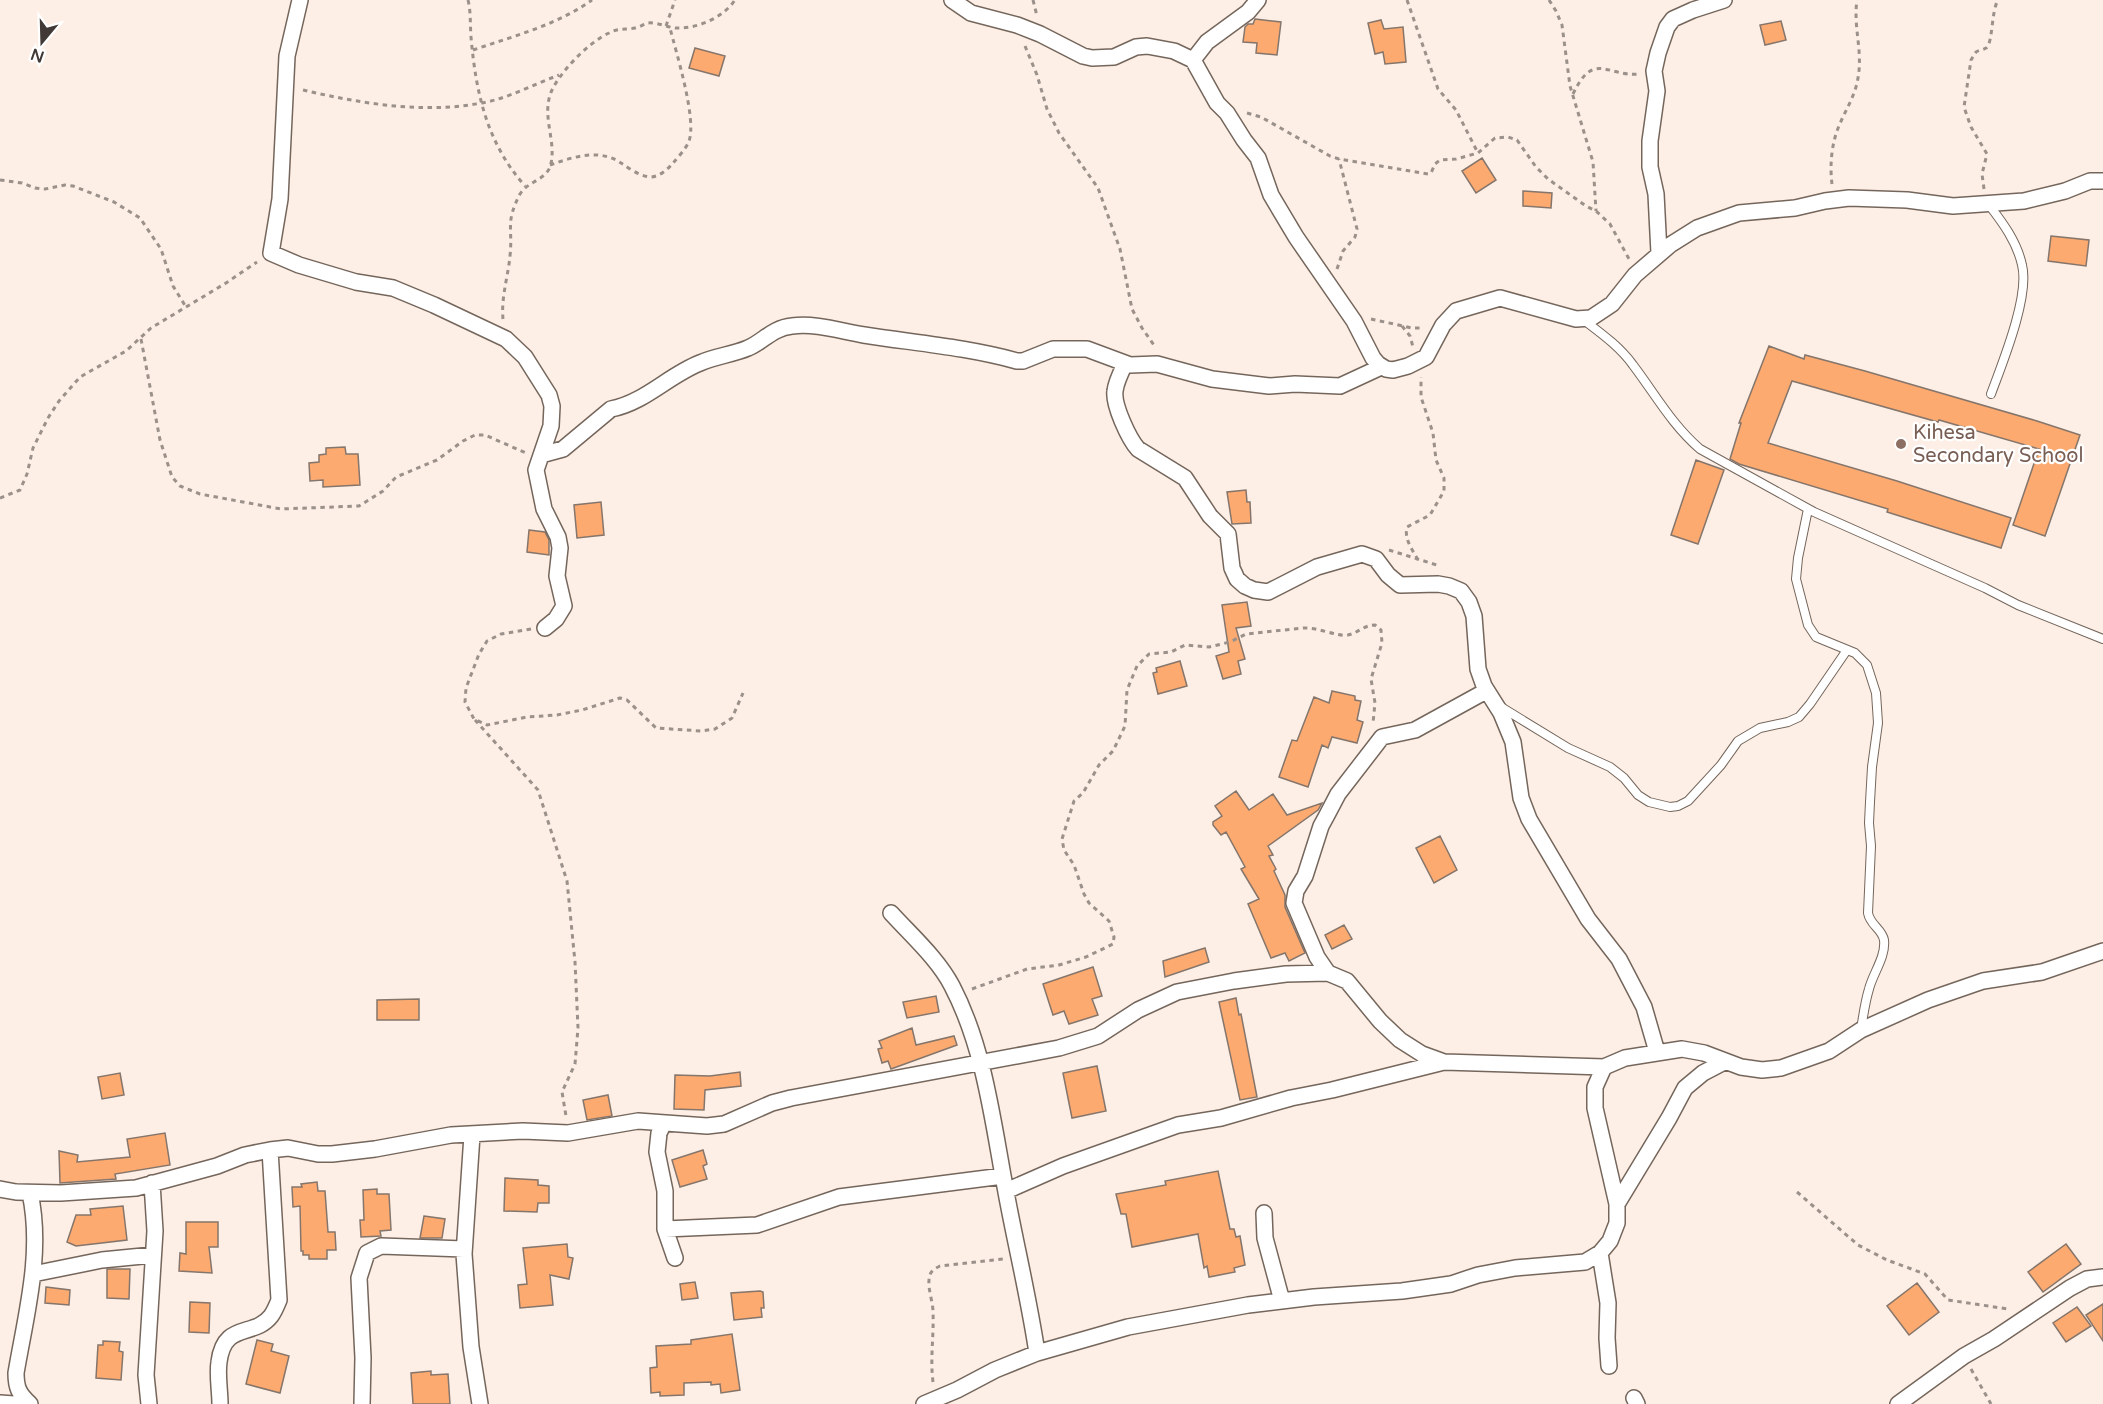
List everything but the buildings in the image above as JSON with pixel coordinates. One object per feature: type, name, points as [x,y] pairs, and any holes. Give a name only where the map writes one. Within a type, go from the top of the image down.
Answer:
[{"type":"street","points":[[300,0],[287,56],[280,199],[271,253],[299,265],[356,282],[393,288],[455,314],[506,339],[525,357],[549,395],[552,406],[551,426],[539,463],[544,509],[558,537],[560,548],[557,576],[564,606],[556,619],[545,628]]},
{"type":"street","points":[[952,0],[971,13],[1017,25],[1051,39],[1077,54],[1092,58],[1114,57],[1136,47],[1147,46],[1174,51],[1193,60],[1222,107],[1258,158],[1274,201],[1354,321],[1367,347],[1382,367],[1393,370],[1426,357],[1443,325],[1456,311],[1500,298],[1583,320],[1600,313],[1612,304],[1635,275],[1659,253],[1696,228],[1738,213],[1795,208],[1849,198],[1907,200],[1953,206],[2024,201],[2090,182],[2103,181]]},
{"type":"street","points":[[1193,60],[1208,42],[1248,12],[1258,0]]},
{"type":"street","points":[[1659,253],[1656,194],[1650,167],[1650,141],[1657,91],[1654,70],[1667,27],[1673,19],[1724,0]]},
{"type":"street","points":[[539,463],[563,449],[611,409],[639,399],[688,368],[735,354],[751,347],[768,334],[791,326],[825,327],[966,350],[1017,361],[1023,361],[1053,349],[1087,349],[1125,364],[1170,366],[1212,379],[1269,386],[1341,386],[1382,367]]},
{"type":"street","points":[[1125,364],[1115,389],[1114,399],[1132,443],[1138,449],[1181,473],[1185,478],[1210,516],[1228,534],[1232,568],[1236,579],[1245,586],[1268,592],[1317,567],[1362,554],[1376,559],[1388,575],[1400,585],[1438,584],[1461,591],[1469,602],[1474,616],[1478,669],[1513,742],[1521,798],[1529,819],[1588,919],[1619,959],[1644,1007],[1657,1052]]},
{"type":"street","points":[[1328,974],[1317,957],[1294,903],[1294,896],[1305,876],[1321,826],[1338,794],[1382,737],[1415,730],[1490,697]]},
{"type":"street","points":[[891,913],[933,958],[951,984],[981,1064],[1037,1353]]},
{"type":"street","points":[[665,1229],[756,1225],[839,1197],[1005,1184],[1178,1125],[1221,1119],[1291,1098],[1444,1062],[1604,1067],[1625,1058],[1682,1049],[1704,1053],[1741,1067],[1762,1070],[1780,1068],[1828,1051],[1861,1030],[1928,1000],[1983,981],[2042,972],[2103,951]]},
{"type":"street","points":[[0,1189],[30,1193],[136,1188],[217,1166],[245,1155],[288,1148],[318,1154],[332,1154],[375,1149],[432,1137],[523,1131],[568,1133],[638,1121],[707,1126],[724,1124],[772,1103],[791,1098],[981,1064],[1083,1042],[1098,1036],[1148,1005],[1177,992],[1286,974],[1328,974],[1347,981],[1380,1021],[1400,1040],[1422,1054],[1444,1062]]},
{"type":"street","points":[[1617,1204],[1685,1088],[1703,1073],[1724,1062]]},
{"type":"street","points":[[929,1402],[994,1370],[1037,1353],[1128,1326],[1282,1301],[1402,1291],[1451,1284],[1478,1275],[1515,1268],[1585,1262],[1600,1253],[1610,1241],[1617,1223],[1617,1204],[1595,1108],[1595,1087],[1604,1067]]},
{"type":"street","points":[[664,1123],[657,1143],[665,1191],[665,1229],[675,1258]]},
{"type":"street","points":[[472,1135],[464,1249],[471,1347],[480,1404]]},
{"type":"street","points":[[220,1404],[219,1362],[223,1347],[231,1336],[245,1329],[257,1327],[270,1317],[279,1300],[270,1150]]},
{"type":"street","points":[[149,1404],[146,1376],[155,1232],[152,1183]]},
{"type":"street","points":[[30,1193],[35,1228],[33,1274],[16,1373],[19,1394],[30,1404]]},
{"type":"street","points":[[1264,1213],[1265,1238],[1282,1301]]},
{"type":"street","points":[[362,1404],[363,1358],[359,1278],[367,1253],[381,1246],[464,1249]]},
{"type":"street","points":[[1600,1253],[1608,1303],[1609,1366]]},
{"type":"street","points":[[33,1274],[102,1260],[153,1255]]},
{"type":"street","points":[[1898,1404],[1964,1356],[1994,1340],[2031,1313],[2087,1279],[2103,1277]]},
{"type":"street","points":[[0,1403],[14,1404]]},
{"type":"lane","points":[[1988,204],[2011,236],[2023,266],[2024,277],[2019,309],[1991,394]]},
{"type":"lane","points":[[1583,320],[1610,339],[1632,363],[1660,405],[1685,436],[1700,449],[1808,509],[2018,605],[2103,639]]},
{"type":"lane","points":[[1808,509],[1796,579],[1808,625],[1816,637],[1855,653],[1867,665],[1876,693],[1878,723],[1870,791],[1871,846],[1868,913],[1871,923],[1883,935],[1884,943],[1869,988],[1861,1030]]},
{"type":"lane","points":[[1490,697],[1568,748],[1610,766],[1638,795],[1649,802],[1670,807],[1688,801],[1732,748],[1750,732],[1799,717],[1847,650]]},
{"type":"path","points":[[468,0],[473,50],[489,128],[510,169],[525,186]]},
{"type":"path","points":[[473,50],[553,22],[575,12],[592,0]]},
{"type":"path","points":[[550,165],[600,154],[650,177],[659,175],[670,167],[689,141],[691,131],[685,92],[668,27],[675,0]]},
{"type":"path","points":[[286,87],[345,100],[387,105],[427,107],[495,100],[559,75],[595,41],[616,29],[633,29],[648,23],[668,27],[697,26],[728,9],[735,0]]},
{"type":"path","points":[[1407,0],[1438,89],[1456,110],[1479,153]]},
{"type":"path","points":[[1549,0],[1562,24],[1565,61],[1593,162],[1596,211]]},
{"type":"path","points":[[1825,201],[1832,184],[1831,159],[1836,135],[1858,80],[1860,46],[1855,29],[1857,0]]},
{"type":"path","points":[[1988,204],[1982,174],[1987,154],[1971,127],[1964,107],[1971,60],[1976,52],[1987,48],[1991,42],[1991,23],[1994,6],[1998,0]]},
{"type":"path","points":[[1017,25],[1037,75],[1047,109],[1059,133],[1098,188],[1119,249],[1132,309],[1142,328],[1170,366]]},
{"type":"path","points":[[1573,94],[1583,76],[1592,71],[1610,69],[1630,75],[1654,70]]},
{"type":"path","points":[[506,339],[503,295],[510,259],[509,220],[525,186],[545,174],[550,165],[547,105],[559,75]]},
{"type":"path","points":[[1222,107],[1261,117],[1339,159],[1428,174],[1440,160],[1456,159],[1479,153],[1495,138],[1508,137],[1516,140],[1548,179],[1596,211],[1610,224],[1624,247],[1635,275]]},
{"type":"path","points":[[1333,292],[1334,279],[1343,251],[1355,237],[1357,229],[1339,159]]},
{"type":"path","points":[[0,180],[45,189],[65,185],[74,186],[114,202],[140,218],[161,249],[173,286],[186,307]]},
{"type":"path","points":[[0,498],[20,490],[27,474],[33,448],[59,401],[80,377],[126,351],[151,328],[271,253]]},
{"type":"path","points":[[1354,321],[1379,320],[1418,328],[1443,325]]},
{"type":"path","points":[[1402,326],[1410,336],[1418,361],[1422,383],[1421,397],[1433,433],[1436,460],[1444,478],[1444,491],[1430,515],[1407,527],[1408,541],[1418,560]]},
{"type":"path","points":[[141,339],[160,440],[172,477],[180,486],[200,494],[282,509],[359,506],[383,491],[396,477],[437,460],[463,441],[481,434],[526,454],[539,463]]},
{"type":"path","points":[[1362,554],[1384,548],[1443,567]]},
{"type":"path","points":[[956,995],[1027,969],[1059,965],[1086,957],[1113,944],[1114,938],[1109,921],[1089,903],[1074,865],[1064,850],[1062,839],[1074,801],[1083,793],[1099,765],[1113,751],[1120,737],[1125,726],[1127,690],[1137,666],[1149,654],[1171,652],[1185,645],[1209,647],[1230,642],[1246,634],[1311,627],[1343,636],[1375,624],[1381,630],[1382,643],[1371,679],[1375,704],[1373,727],[1375,734],[1382,737]]},
{"type":"path","points":[[545,628],[501,634],[488,641],[479,654],[466,688],[465,702],[474,719],[538,790],[567,881],[575,962],[578,1028],[575,1064],[562,1092],[568,1133]]},
{"type":"path","points":[[474,719],[487,724],[527,717],[557,715],[621,698],[627,700],[656,728],[701,731],[715,729],[732,718],[743,693]]},
{"type":"path","points":[[1797,1192],[1858,1245],[1887,1260],[1925,1274],[1948,1300],[2031,1313]]},
{"type":"path","points":[[929,1402],[933,1313],[929,1281],[933,1270],[940,1266],[1000,1259],[1019,1254]]},
{"type":"path","points":[[1964,1356],[1991,1404]]},
{"type":"place","name":"Kihesa Secondary School","points":[[1901,444]]}]
